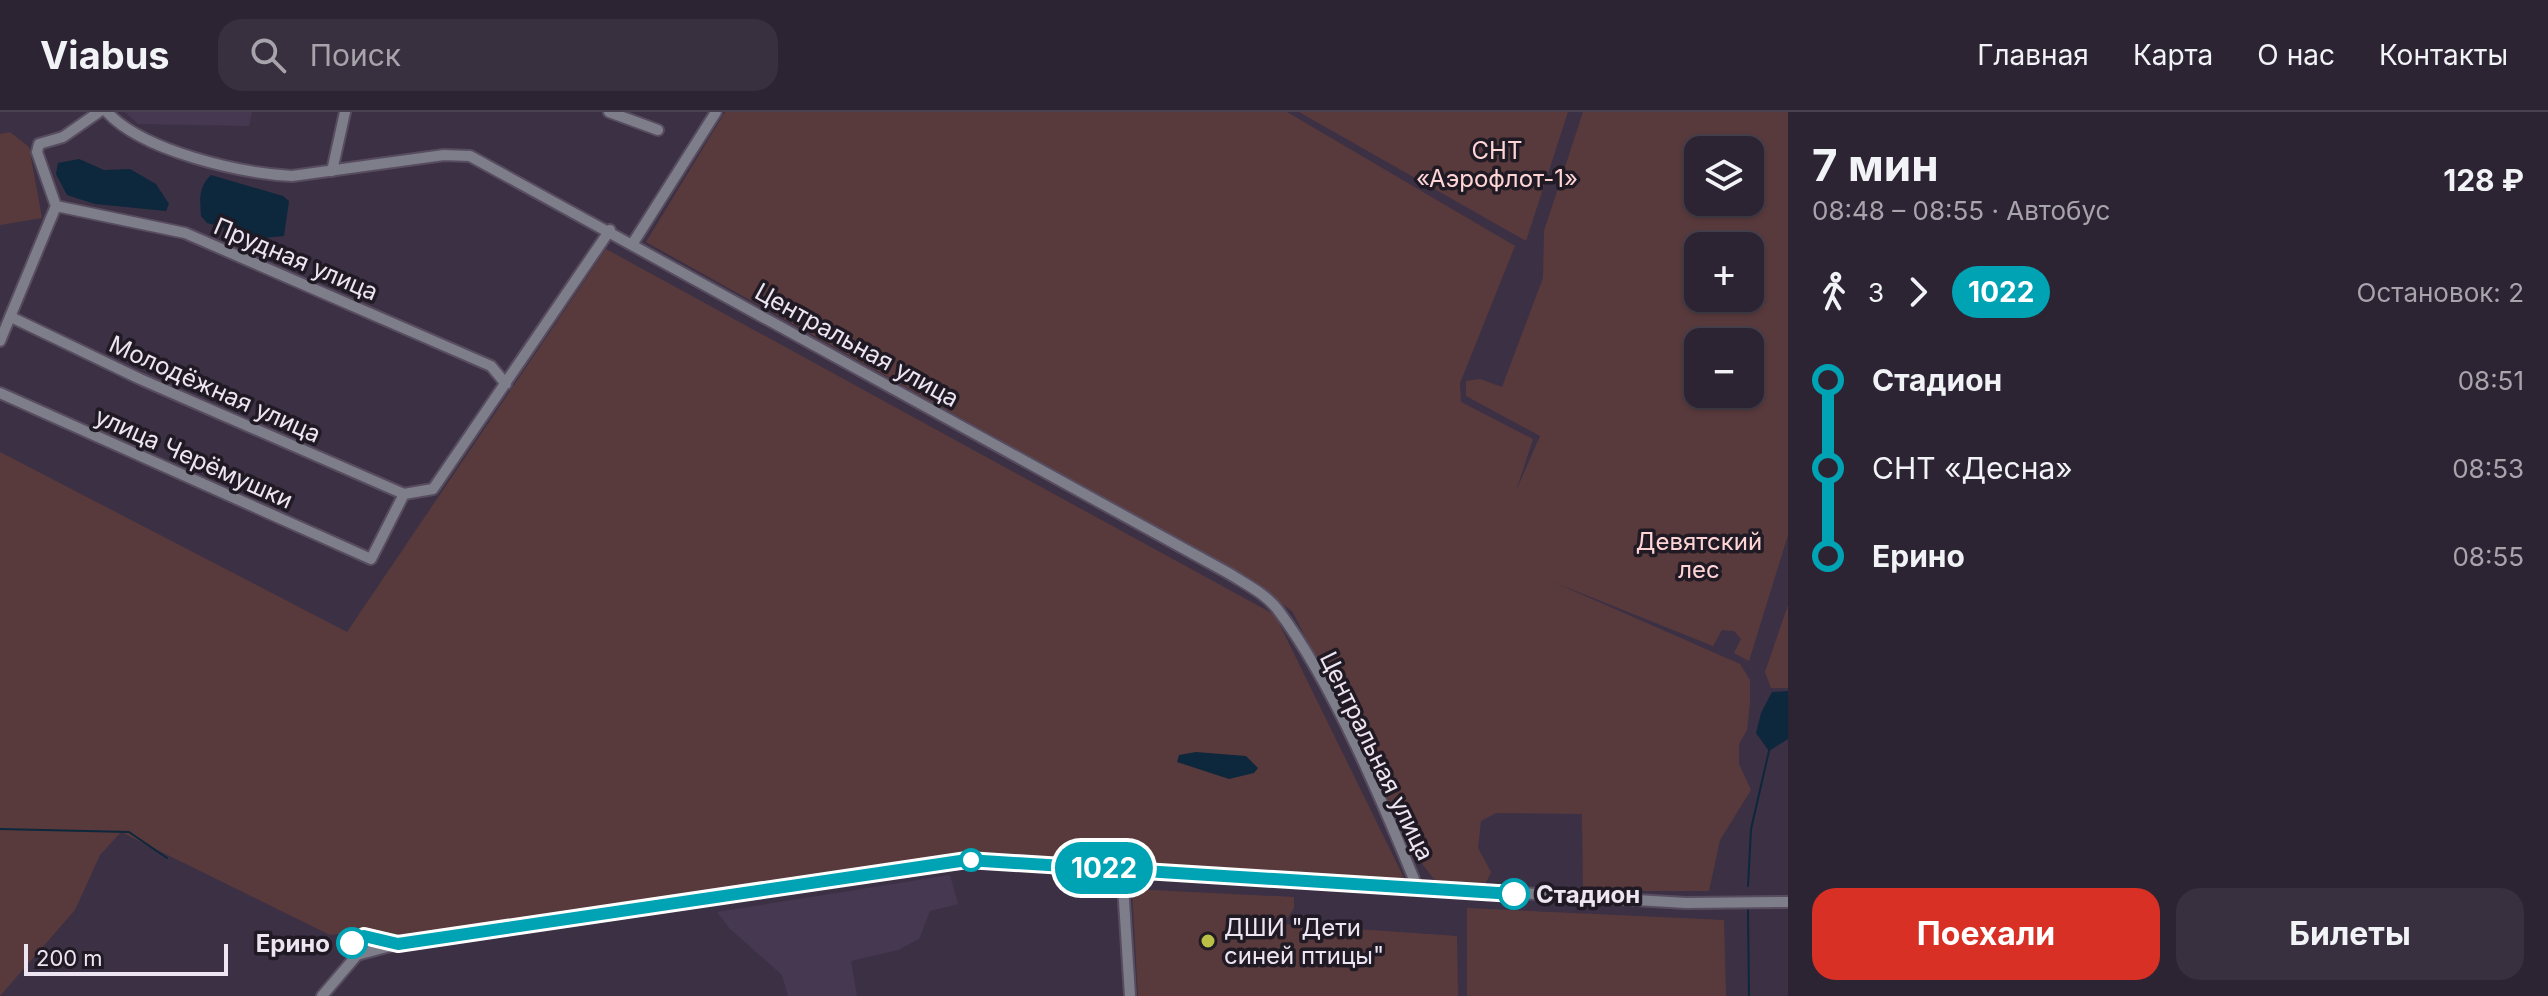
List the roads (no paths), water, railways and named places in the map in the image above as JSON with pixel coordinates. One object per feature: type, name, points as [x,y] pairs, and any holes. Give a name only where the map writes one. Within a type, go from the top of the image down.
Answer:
[{"type":"street","points":[[0,341],[56,206],[37,152],[39,144],[63,137],[99,112]]},
{"type":"street","name":"Центральная улица","points":[[107,112],[140,138],[269,175],[332,171],[444,155],[470,156],[610,230],[1262,594],[1277,609],[1308,657],[1349,737],[1418,889]]},
{"type":"street","points":[[332,171],[345,112]]},
{"type":"street","points":[[609,112],[658,130]]},
{"type":"street","points":[[633,243],[716,112]]},
{"type":"street","name":"Прудная улица","points":[[56,206],[185,233],[491,366],[506,384]]},
{"type":"street","points":[[404,494],[433,489],[610,230]]},
{"type":"street","name":"Молодёжная улица","points":[[11,317],[140,379],[404,494]]},
{"type":"street","name":"улица Черёмушки","points":[[0,393],[371,559],[404,494]]},
{"type":"street","points":[[322,996],[357,955],[398,944],[951,861],[1686,903],[1788,902]]},
{"type":"street","points":[[1122,869],[1130,996]]},
{"type":"street","points":[[357,955],[352,945],[357,937],[398,944]]},
{"type":"water","points":[[79,159],[104,170],[130,169],[156,184],[169,204],[166,211],[95,204],[67,195],[56,174],[58,163]]},
{"type":"water","points":[[211,175],[283,196],[289,201],[284,236],[264,238],[207,223],[201,216],[200,199],[204,184]]},
{"type":"water","points":[[1788,691],[1788,739],[1769,751],[1756,733],[1761,713],[1772,692]]},
{"type":"water","points":[[1196,752],[1246,756],[1258,768],[1254,773],[1229,779],[1177,762],[1179,755]]},
{"type":"waterway","points":[[1748,886],[1751,829],[1769,751]]},
{"type":"waterway","points":[[0,829],[129,832],[167,858]]},
{"type":"waterway","points":[[1748,910],[1749,996]]},
{"type":"place","name":"Стадион","points":[[1514,894]]},
{"type":"place","name":"ДШИ \"Дети синей птицы\"","points":[[1208,941]]},
{"type":"place","name":"Ерино","points":[[352,943]]},
{"type":"park label","name":"СНТ «Аэрофлот-1»","points":[[1497,164]]},
{"type":"park label","name":"Девятский лес","points":[[1699,555]]}]
